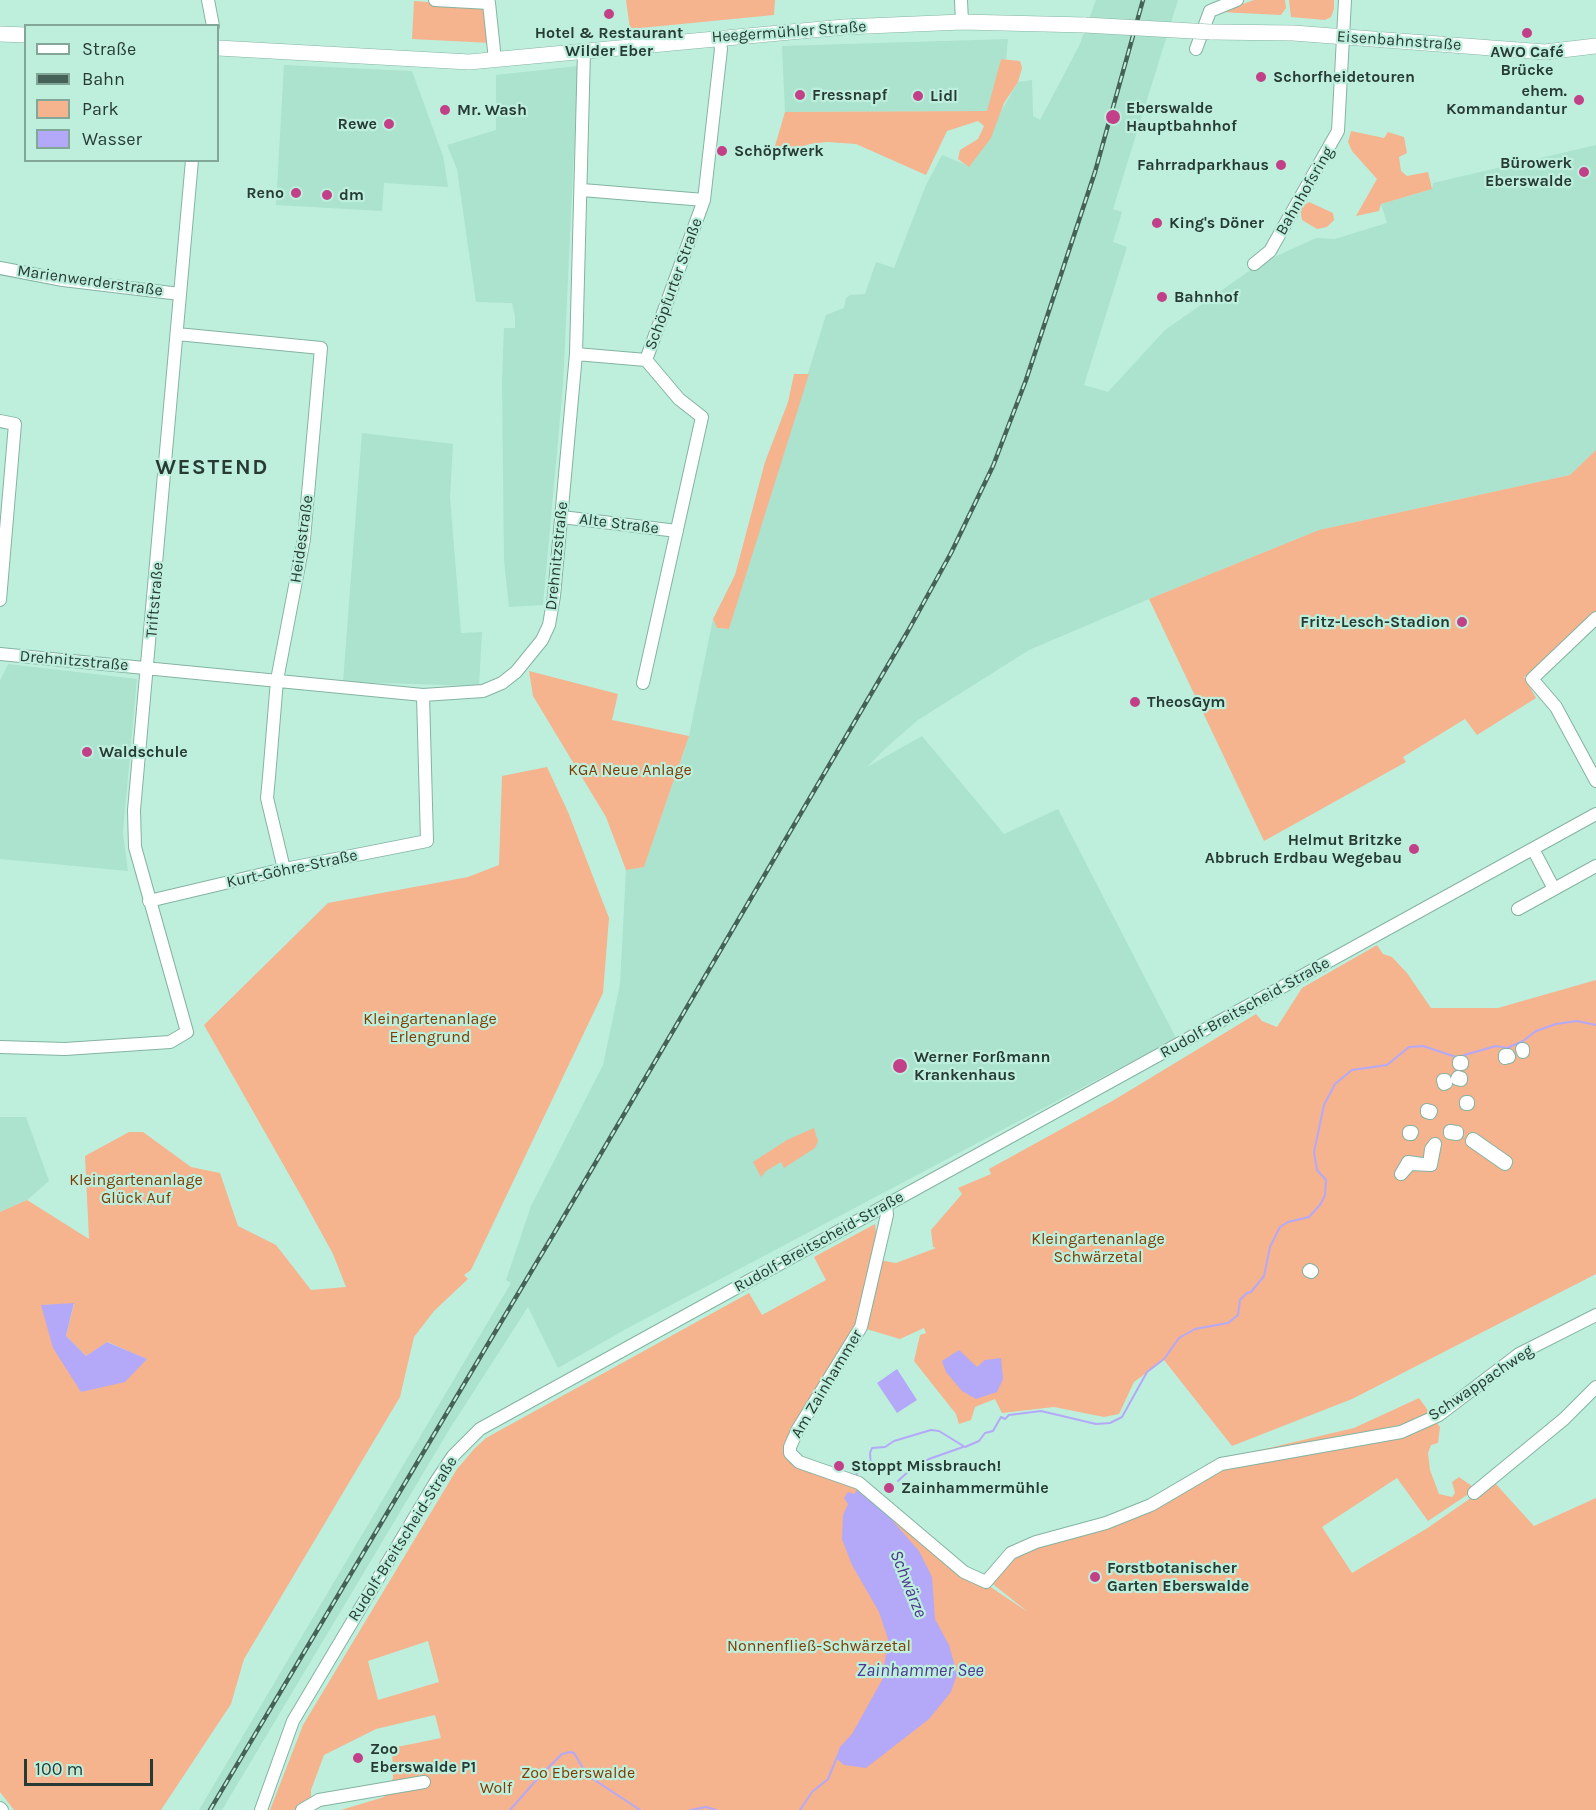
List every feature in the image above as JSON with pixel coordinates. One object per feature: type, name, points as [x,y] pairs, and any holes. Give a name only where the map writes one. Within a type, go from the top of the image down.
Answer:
[{"type":"main road","name":"Heegermühler Straße","points":[[219,48],[469,62],[844,27],[962,22],[1085,25]]},
{"type":"main road","name":"Eisenbahnstraße","points":[[1085,25],[1343,37],[1545,52],[1596,46]]},
{"type":"main road","points":[[0,34],[24,35]]},
{"type":"street","points":[[208,0],[213,24]]},
{"type":"street","points":[[435,0],[489,3],[495,60]]},
{"type":"street","points":[[961,0],[962,22]]},
{"type":"street","points":[[1196,49],[1206,16],[1217,7],[1237,0]]},
{"type":"street","name":"Bahnhofsring","points":[[1254,264],[1270,251],[1338,131],[1345,0]]},
{"type":"street","name":"Schöpfurter Straße","points":[[643,683],[702,417],[679,399],[646,360],[704,200],[721,49],[719,37]]},
{"type":"street","name":"Drehnitzstraße","points":[[0,654],[423,695],[483,691],[502,683],[530,656],[549,625],[562,517],[576,354],[584,51]]},
{"type":"street","name":"Triftstraße","points":[[0,1047],[65,1049],[170,1042],[187,1032],[135,847],[134,810],[149,667],[192,162]]},
{"type":"street","points":[[582,190],[704,200]]},
{"type":"street","name":"Marienwerderstraße","points":[[0,268],[63,280],[180,294]]},
{"type":"street","name":"Heidestraße","points":[[177,334],[321,348],[304,539],[277,680],[267,798],[284,869]]},
{"type":"street","points":[[576,354],[646,360]]},
{"type":"street","points":[[0,421],[15,424],[0,600]]},
{"type":"street","name":"Alte Straße","points":[[562,517],[677,531]]},
{"type":"street","points":[[1596,618],[1532,679],[1556,707],[1596,781]]},
{"type":"street","name":"Kurt-Göhre-Straße","points":[[149,901],[284,869],[427,841],[423,695]]},
{"type":"street","name":"Rudolf-Breitscheid-Straße","points":[[261,1810],[294,1721],[435,1483],[468,1439],[510,1412],[1596,814]]},
{"type":"street","points":[[1533,849],[1554,889]]},
{"type":"street","points":[[1518,909],[1596,866]]},
{"type":"street","name":"Am Zainhammer","points":[[886,1206],[880,1250],[861,1327],[798,1429],[790,1447],[790,1454],[795,1460],[859,1483],[964,1572],[986,1582],[1011,1553],[1036,1542],[1106,1523],[1151,1505],[1221,1464]]},
{"type":"street","name":"Schwappachweg","points":[[1221,1464],[1401,1432],[1439,1415],[1519,1354],[1596,1315]]},
{"type":"street","points":[[1474,1493],[1564,1419],[1596,1388]]},
{"type":"street","points":[[302,1810],[329,1798],[424,1782]]},
{"type":"shaded area","points":[[1096,0],[1178,0],[1113,209],[1122,212],[1113,242],[1127,247],[1084,385],[1108,392],[1165,330],[1259,264],[1316,238],[1335,239],[1387,223],[1381,204],[1432,189],[1433,183],[1596,145],[1596,450],[1570,475],[1319,530],[1149,599],[1029,650],[918,720],[888,746],[867,767],[922,736],[1004,834],[1058,809],[1176,1038],[624,1330],[558,1368],[528,1307],[449,1430],[222,1810],[199,1810],[511,1283],[506,1280],[531,1206],[603,1065],[620,984],[626,870],[644,867],[689,736],[713,619],[717,628],[729,629],[826,315],[844,308],[846,298],[850,295],[865,294],[876,262],[894,268],[926,185],[942,155],[969,166],[1018,82],[1032,80],[1033,116],[1040,120],[1079,46]]},
{"type":"shaded area","points":[[1008,39],[1006,60],[1001,59],[988,111],[785,112],[782,46]]},
{"type":"shaded area","points":[[284,65],[412,71],[443,156],[448,187],[384,183],[382,211],[276,205]]},
{"type":"shaded area","points":[[578,66],[563,385],[543,605],[509,607],[504,560],[502,382],[504,328],[515,328],[515,316],[512,303],[476,302],[457,169],[447,145],[496,130],[496,75]]},
{"type":"shaded area","points":[[362,433],[453,444],[450,497],[461,633],[482,632],[479,686],[343,682]]},
{"type":"shaded area","points":[[8,664],[137,679],[123,832],[128,871],[0,859],[0,681]]},
{"type":"shaded area","points":[[0,1117],[26,1117],[49,1181],[27,1200],[0,1212]]},
{"type":"green space","points":[[626,0],[775,0],[774,15],[630,29]]},
{"type":"green space","points":[[1254,0],[1285,0],[1286,8],[1281,15],[1220,12]]},
{"type":"green space","points":[[1289,0],[1334,0],[1334,9],[1331,17],[1325,20],[1291,17]]},
{"type":"green space","points":[[414,1],[488,7],[491,43],[412,39]]},
{"type":"green space","points":[[1001,59],[1020,61],[1022,68],[1018,82],[1004,103],[991,138],[969,167],[958,159],[960,150],[978,139],[984,126],[978,121],[947,131],[926,175],[856,144],[827,142],[810,144],[772,156],[785,112],[987,111]]},
{"type":"green space","points":[[1351,131],[1384,138],[1388,132],[1404,137],[1407,153],[1399,157],[1401,171],[1407,176],[1428,172],[1432,189],[1381,204],[1379,211],[1356,216],[1377,179],[1352,151],[1348,142]]},
{"type":"green space","points":[[1309,202],[1333,213],[1334,220],[1327,227],[1317,229],[1302,220],[1300,208]]},
{"type":"green space","points":[[794,374],[809,374],[729,629],[717,628],[713,619],[735,575],[765,462],[788,402]]},
{"type":"green space","points":[[1596,450],[1596,612],[1534,672],[1524,677],[1536,698],[1477,735],[1465,719],[1403,757],[1406,762],[1264,841],[1149,599],[1319,530],[1570,475]]},
{"type":"green space","name":"KGA Neue Anlage","points":[[529,671],[618,694],[612,720],[689,736],[644,867],[626,870],[606,817],[533,696]]},
{"type":"green space","points":[[547,767],[568,812],[609,918],[603,993],[471,1270],[464,1275],[468,1279],[434,1311],[414,1337],[400,1397],[244,1659],[231,1704],[161,1810],[14,1810],[0,1792],[0,1212],[27,1200],[89,1239],[85,1156],[129,1132],[143,1132],[191,1167],[220,1173],[238,1226],[276,1245],[311,1290],[346,1287],[333,1254],[204,1025],[328,903],[468,877],[499,865],[502,776]],"holes":[[[74,1304],[66,1336],[86,1356],[108,1342],[146,1359],[81,1392],[42,1305]]]},
{"type":"green space","name":"Kleingartenanlage Schwärzetal","points":[[1377,945],[1383,954],[1392,957],[1407,973],[1431,1008],[1498,1008],[1596,980],[1596,1274],[1352,1399],[1232,1446],[1164,1360],[1134,1382],[1119,1414],[1104,1417],[1054,1407],[1002,1413],[995,1399],[975,1407],[971,1420],[959,1424],[956,1414],[914,1361],[920,1335],[926,1333],[924,1328],[900,1339],[863,1328],[879,1260],[896,1263],[936,1248],[933,1247],[931,1230],[962,1194],[958,1188],[991,1174],[989,1169],[1114,1100],[1256,1014],[1262,1021],[1277,1027],[1302,988]]},
{"type":"green space","points":[[814,1128],[818,1141],[815,1148],[784,1168],[781,1162],[761,1177],[753,1162],[787,1140]]},
{"type":"green space","points":[[875,1224],[877,1242],[860,1327],[787,1449],[860,1487],[986,1584],[1028,1612],[989,1581],[1013,1555],[1105,1526],[1239,1455],[1354,1428],[1419,1398],[1440,1427],[1438,1443],[1431,1445],[1428,1453],[1430,1470],[1439,1494],[1452,1497],[1455,1493],[1452,1482],[1459,1477],[1476,1489],[1428,1521],[1397,1478],[1322,1527],[1352,1573],[1426,1529],[1494,1482],[1534,1526],[1596,1498],[1596,1810],[341,1810],[384,1797],[393,1778],[392,1748],[441,1738],[435,1715],[376,1729],[324,1755],[311,1790],[311,1798],[294,1810],[270,1810],[303,1725],[457,1469],[475,1448],[486,1438],[749,1293],[762,1315],[826,1280],[814,1257]],"holes":[[[428,1641],[439,1682],[378,1700],[368,1661]]]},
{"type":"water","points":[[74,1303],[66,1336],[86,1356],[107,1342],[147,1359],[125,1382],[81,1392],[53,1348],[41,1305]]},
{"type":"water","points":[[959,1350],[977,1367],[985,1360],[1001,1358],[1003,1379],[997,1392],[976,1399],[962,1391],[946,1372],[942,1361]]},
{"type":"water","points":[[897,1369],[917,1400],[897,1413],[877,1383]]},
{"type":"water","name":"Zainhammer See","points":[[857,1490],[875,1505],[877,1503],[919,1551],[932,1577],[935,1619],[949,1645],[957,1674],[951,1692],[929,1719],[866,1768],[844,1765],[836,1758],[840,1747],[852,1734],[882,1680],[888,1639],[879,1612],[852,1565],[842,1539],[843,1515],[848,1504],[844,1498],[848,1492],[854,1494]]},
{"type":"waterway","name":"Schwärze","points":[[1461,1056],[1496,1046],[1507,1048],[1523,1041],[1536,1031],[1556,1024],[1577,1021],[1596,1025]]},
{"type":"waterway","name":"Schwärze","points":[[856,1476],[859,1465],[871,1467],[872,1448],[885,1447],[894,1441],[931,1430],[939,1431],[965,1447],[979,1441],[985,1433],[993,1431],[1001,1417],[1005,1419],[1009,1415],[1041,1411],[1096,1424],[1110,1423],[1122,1417],[1147,1372],[1164,1359],[1179,1338],[1195,1329],[1228,1323],[1238,1315],[1240,1300],[1251,1292],[1264,1276],[1270,1247],[1280,1227],[1288,1222],[1309,1217],[1320,1205],[1325,1195],[1326,1180],[1317,1170],[1314,1152],[1324,1105],[1335,1084],[1352,1070],[1387,1065],[1409,1047],[1423,1046],[1456,1057]]},
{"type":"waterway","name":"Schwärze","points":[[898,1481],[911,1469],[929,1459],[963,1447]]},
{"type":"waterway","points":[[510,1810],[562,1754],[570,1752],[574,1753],[587,1775],[640,1810]]},
{"type":"waterway","name":"Schwärze","points":[[800,1810],[812,1792],[828,1779],[837,1757]]},
{"type":"waterway","points":[[691,1810],[706,1807],[716,1810]]},
{"type":"railway","points":[[210,1810],[556,1230],[908,631],[951,553],[993,466],[1026,380],[1095,172],[1143,0]]},
{"type":"place","name":"Hotel & Restaurant Wilder Eber","points":[[609,14]]},
{"type":"place","name":"AWO Café Brücke","points":[[1527,33]]},
{"type":"place","name":"Schorfheidetouren","points":[[1261,77]]},
{"type":"place","name":"Fressnapf","points":[[800,95]]},
{"type":"place","name":"Lidl","points":[[918,96]]},
{"type":"place","name":"ehem. Kommandantur","points":[[1579,100]]},
{"type":"place","name":"Mr. Wash","points":[[445,110]]},
{"type":"place","name":"Eberswalde Hauptbahnhof","points":[[1113,117]]},
{"type":"place","name":"Rewe","points":[[389,124]]},
{"type":"place","name":"Schöpfwerk","points":[[722,151]]},
{"type":"place","name":"Fahrradparkhaus","points":[[1281,165]]},
{"type":"place","name":"Bürowerk Eberswalde","points":[[1584,172]]},
{"type":"place","name":"Reno","points":[[296,193]]},
{"type":"place","name":"dm","points":[[327,195]]},
{"type":"place","name":"King's Döner","points":[[1157,223]]},
{"type":"place","name":"Bahnhof","points":[[1162,297]]},
{"type":"place","name":"Fritz-Lesch-Stadion","points":[[1462,622]]},
{"type":"place","name":"TheosGym","points":[[1135,702]]},
{"type":"place","name":"Waldschule","points":[[87,752]]},
{"type":"place","name":"Helmut Britzke Abbruch Erdbau Wegebau","points":[[1414,849]]},
{"type":"place","name":"Werner Forßmann Krankenhaus","points":[[900,1066]]},
{"type":"place","name":"Stoppt Missbrauch!","points":[[839,1466]]},
{"type":"place","name":"Zainhammermühle","points":[[889,1488]]},
{"type":"place","name":"Forstbotanischer Garten Eberswalde","points":[[1095,1577]]},
{"type":"place","name":"Zoo Eberswalde P1","points":[[358,1758]]},
{"type":"district","name":"WESTEND","points":[[212,468]]},
{"type":"park label","name":"Kleingartenanlage Erlengrund","points":[[430,1028]]},
{"type":"park label","name":"Kleingartenanlage Glück Auf","points":[[136,1189]]},
{"type":"park label","name":"Nonnenfließ-Schwärzetal","points":[[819,1646]]},
{"type":"park label","name":"Zoo Eberswalde","points":[[578,1773]]},
{"type":"park label","name":"Wolf","points":[[496,1788]]}]
